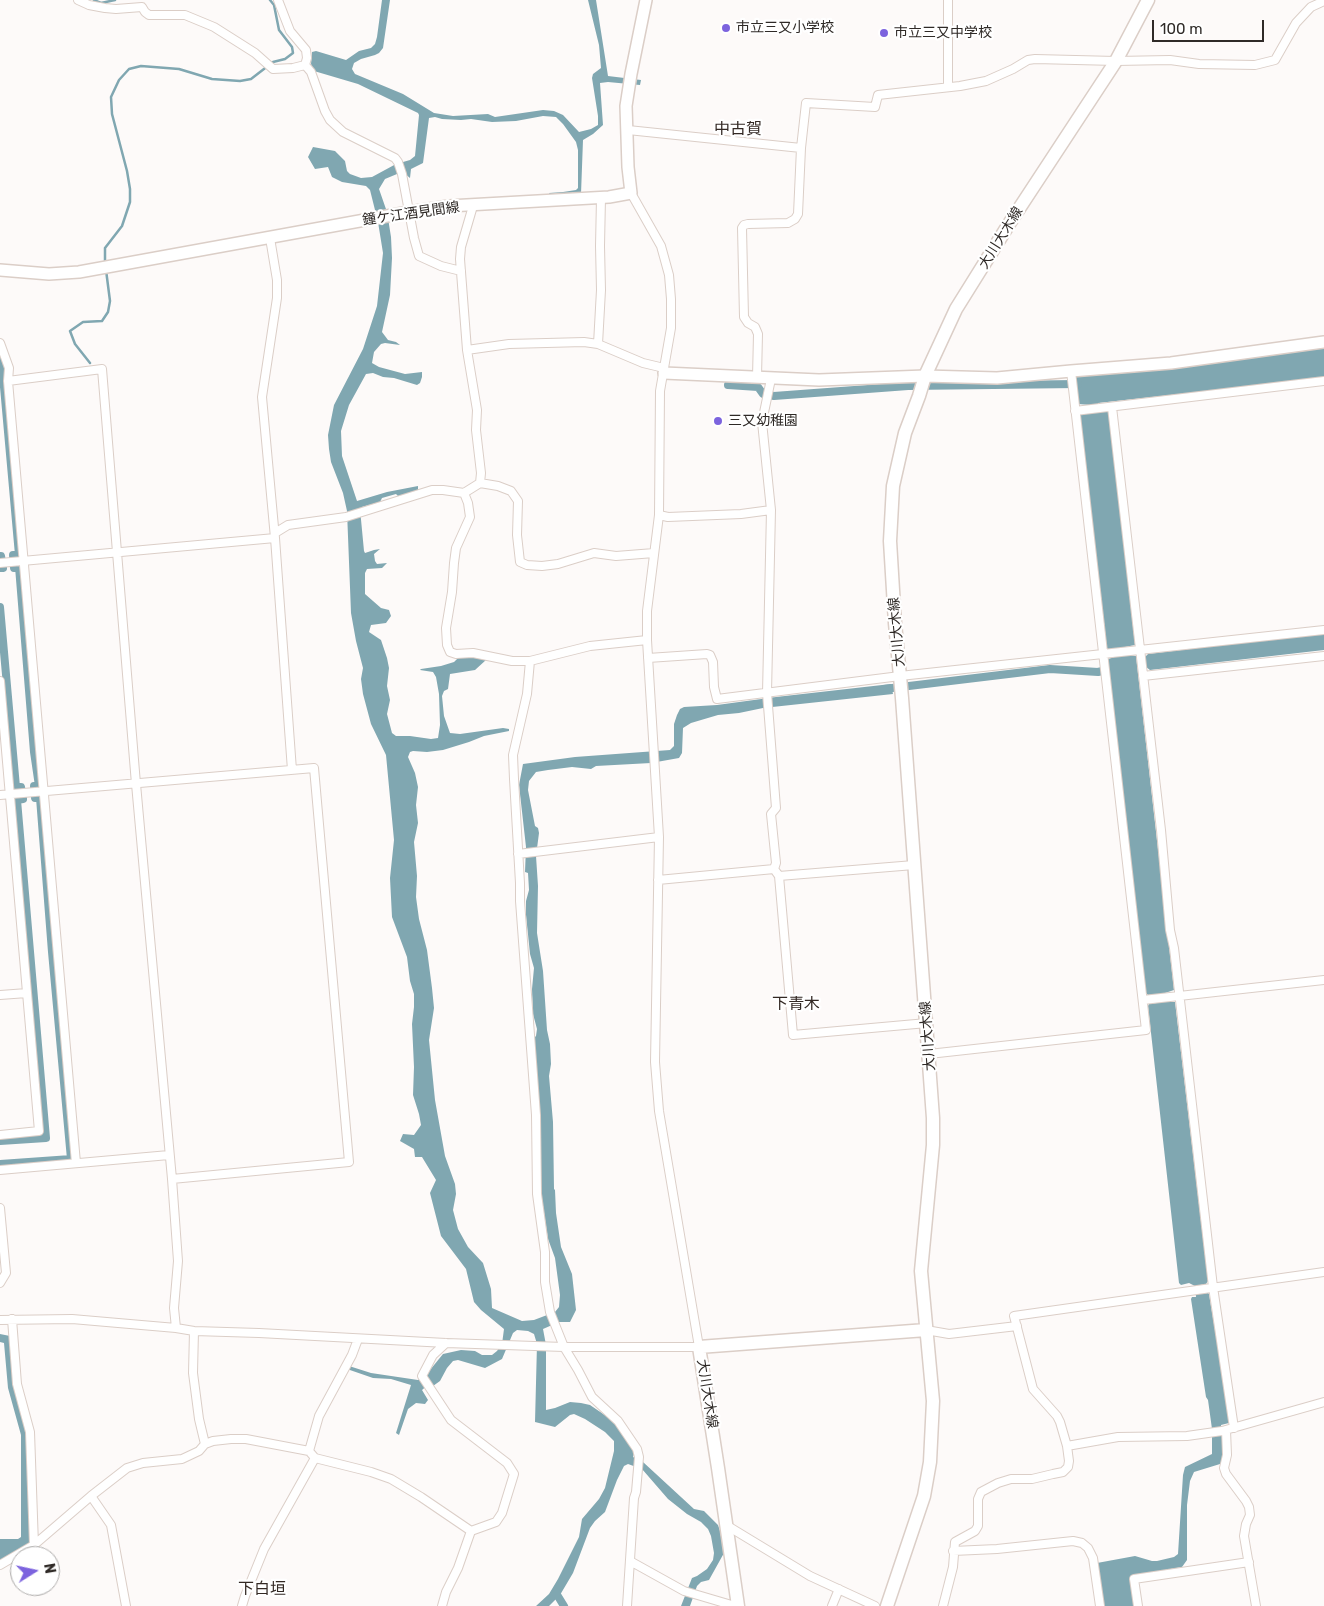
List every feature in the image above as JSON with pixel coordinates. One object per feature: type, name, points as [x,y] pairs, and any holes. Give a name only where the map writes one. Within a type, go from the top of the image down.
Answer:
[{"type":"main road","points":[[631,193],[628,167],[626,106],[646,0]]},
{"type":"main road","name":"大川大木線","points":[[888,1606],[924,1496],[930,1462],[933,1401],[921,1271],[933,1145],[933,1118],[895,623],[890,541],[892,486],[905,433],[924,378],[956,309],[1116,61],[1148,0]]},
{"type":"main road","name":"鐘ケ江酒見間線","points":[[0,270],[49,274],[79,272],[390,215],[449,206],[602,198],[631,193]]},
{"type":"main road","points":[[664,370],[757,377],[770,385],[819,380],[997,378],[1171,363],[1324,342]]},
{"type":"main road","name":"大川大木線","points":[[736,1606],[718,1468],[699,1347],[926,1330]]},
{"type":"street","points":[[78,0],[89,5],[105,8],[142,7],[150,15],[185,15],[214,27],[255,53],[273,69],[294,68],[305,65]]},
{"type":"street","points":[[278,0],[290,31],[306,50],[307,58],[305,65],[314,79],[330,120],[342,132],[395,158],[398,162],[419,256],[440,266],[461,271]]},
{"type":"street","points":[[948,0],[948,87]]},
{"type":"street","points":[[757,377],[758,334],[755,327],[744,317],[742,228],[748,224],[788,223],[795,219],[798,214],[801,148],[806,103],[875,107],[878,95],[986,81],[1028,60],[1170,60],[1199,64],[1255,64],[1276,60],[1296,23],[1310,7],[1324,1]]},
{"type":"street","points":[[628,130],[801,148]]},
{"type":"street","points":[[0,1320],[72,1319],[194,1331],[446,1343],[564,1347],[699,1347],[656,1092],[655,1062],[659,837],[647,640],[647,610],[659,515],[660,391],[671,328],[672,299],[669,275],[661,246],[631,193]]},
{"type":"street","points":[[598,344],[601,290],[602,198]]},
{"type":"street","points":[[473,206],[461,247],[461,271],[467,350],[477,410],[476,430],[481,473],[480,484]]},
{"type":"street","points":[[270,238],[277,280],[277,298],[262,398],[275,535],[292,770]]},
{"type":"street","points":[[467,350],[489,346],[574,341],[598,344],[664,370]]},
{"type":"street","points":[[0,343],[9,368],[8,381],[40,792],[76,1163]]},
{"type":"street","points":[[8,381],[102,370],[136,784],[172,1179],[178,1261],[174,1308],[176,1328]]},
{"type":"street","points":[[929,1054],[1146,1030],[1105,655],[1071,373]]},
{"type":"street","points":[[1077,411],[1324,381]]},
{"type":"street","points":[[770,385],[762,422],[771,510],[767,693],[776,808],[771,814],[776,863],[774,869]]},
{"type":"street","points":[[1110,407],[1138,651],[1143,674],[1210,1288],[1230,1429],[1224,1468],[1249,1507],[1250,1515],[1244,1536],[1256,1606]]},
{"type":"street","points":[[0,563],[275,535],[288,525],[346,517],[432,490],[464,493],[480,484],[498,486],[511,491],[518,501],[520,562],[542,566],[558,564],[594,553],[616,556],[654,553]]},
{"type":"street","points":[[464,493],[470,517],[456,548],[446,628],[447,645],[450,652],[456,654],[473,653],[512,661],[530,661],[590,646],[647,640]]},
{"type":"street","points":[[659,515],[668,518],[741,514],[771,510]]},
{"type":"street","points":[[648,658],[710,655],[713,662],[714,687],[717,699],[900,676],[1324,630]]},
{"type":"street","points":[[1143,674],[1324,656]]},
{"type":"street","points":[[530,661],[527,694],[513,755],[520,854],[525,973],[536,1115],[537,1194],[544,1235],[545,1282],[550,1312],[564,1347],[592,1397],[618,1421],[637,1449],[639,1457],[638,1476],[634,1498],[628,1606]]},
{"type":"street","points":[[0,682],[40,1131],[0,1135]]},
{"type":"street","points":[[0,795],[314,768],[349,1162],[172,1179]]},
{"type":"street","points":[[520,854],[659,837]]},
{"type":"street","points":[[779,876],[914,865]]},
{"type":"street","points":[[774,869],[779,876],[793,1035],[927,1023]]},
{"type":"street","points":[[658,880],[774,869]]},
{"type":"street","points":[[1143,1000],[1324,980]]},
{"type":"street","points":[[0,995],[27,993]]},
{"type":"street","points":[[0,1170],[169,1155]]},
{"type":"street","points":[[0,1208],[6,1272],[0,1283]]},
{"type":"street","points":[[943,1606],[953,1567],[955,1542],[974,1531],[978,1526],[978,1500],[981,1492],[1011,1479],[1032,1479],[1063,1472],[1068,1467],[1067,1446],[1057,1416],[1033,1389],[1014,1316],[1324,1272]]},
{"type":"street","points":[[12,1319],[17,1384],[30,1432],[34,1545]]},
{"type":"street","points":[[926,1330],[950,1334],[1017,1326]]},
{"type":"street","points":[[194,1331],[193,1380],[199,1419],[206,1444]]},
{"type":"street","points":[[308,1451],[319,1416],[352,1355],[358,1339]]},
{"type":"street","points":[[446,1343],[433,1355],[422,1376],[427,1386],[450,1420],[507,1463],[514,1474],[502,1513],[496,1522],[471,1531]]},
{"type":"street","points":[[1067,1446],[1118,1437],[1187,1436],[1230,1429],[1324,1402]]},
{"type":"street","points":[[0,1565],[34,1545],[127,1468],[143,1463],[182,1459],[199,1451],[206,1444],[213,1441],[246,1438],[308,1451],[316,1458],[391,1479],[471,1531]]},
{"type":"street","points":[[242,1606],[264,1549],[316,1458]]},
{"type":"street","points":[[91,1496],[111,1525],[126,1606]]},
{"type":"street","points":[[726,1525],[810,1576],[875,1606]]},
{"type":"street","points":[[442,1606],[471,1531]]},
{"type":"street","points":[[953,1551],[997,1549],[1073,1541],[1082,1543],[1088,1548],[1093,1558],[1100,1606]]},
{"type":"street","points":[[630,1561],[684,1591],[736,1606]]},
{"type":"street","points":[[1138,1606],[1134,1579],[1249,1562]]},
{"type":"street","points":[[832,1606],[839,1589]]},
{"type":"water","points":[[382,0],[390,0],[383,48],[379,53],[354,63],[352,69],[355,74],[403,94],[434,113],[453,116],[488,114],[495,117],[543,110],[554,111],[563,115],[579,132],[598,125],[592,78],[593,74],[601,68],[599,45],[588,0],[596,0],[608,76],[641,80],[640,85],[600,83],[603,125],[583,140],[581,194],[550,195],[549,193],[576,190],[578,188],[578,150],[576,142],[556,117],[543,116],[516,121],[492,122],[471,119],[429,118],[423,163],[411,169],[410,178],[404,173],[397,174],[385,179],[379,189],[387,212],[392,258],[390,295],[382,332],[388,340],[400,345],[381,344],[374,352],[372,363],[379,367],[405,374],[422,372],[422,377],[417,385],[373,373],[366,374],[349,405],[341,431],[342,456],[357,501],[387,492],[418,486],[418,491],[399,497],[396,494],[382,498],[380,502],[360,509],[365,553],[380,549],[374,554],[375,561],[377,564],[387,563],[382,568],[367,569],[365,573],[365,594],[381,608],[389,610],[391,616],[386,623],[371,625],[369,632],[381,640],[387,658],[389,668],[387,686],[390,700],[387,714],[392,733],[396,736],[438,738],[440,725],[439,694],[436,677],[433,672],[420,670],[454,662],[459,657],[482,658],[486,660],[475,670],[450,674],[448,689],[444,691],[442,696],[444,716],[450,733],[460,734],[503,728],[509,729],[509,731],[484,736],[443,750],[413,751],[410,752],[408,757],[415,773],[418,787],[416,805],[418,823],[414,842],[417,876],[416,897],[419,919],[427,950],[434,1008],[429,1040],[435,1100],[445,1156],[455,1184],[456,1194],[453,1210],[458,1229],[468,1247],[483,1263],[491,1289],[492,1308],[522,1321],[534,1320],[555,1312],[559,1307],[560,1295],[555,1258],[548,1239],[541,1192],[540,1111],[533,1039],[536,1036],[537,1029],[533,1014],[532,989],[534,968],[530,954],[526,915],[526,901],[529,890],[528,873],[525,872],[526,847],[519,785],[523,764],[575,757],[670,750],[674,746],[674,724],[680,709],[684,707],[717,705],[891,684],[893,694],[763,708],[718,715],[691,723],[683,728],[682,753],[679,758],[651,763],[596,766],[591,769],[572,767],[548,770],[536,772],[529,781],[528,790],[535,826],[538,828],[539,833],[536,856],[538,886],[537,933],[543,971],[547,1030],[550,1044],[551,1064],[549,1076],[553,1122],[556,1213],[561,1247],[572,1274],[576,1310],[570,1322],[559,1322],[543,1329],[546,1345],[546,1410],[570,1402],[590,1405],[612,1420],[626,1435],[635,1450],[633,1457],[643,1462],[694,1509],[704,1511],[718,1525],[724,1553],[709,1580],[701,1582],[697,1586],[690,1606],[681,1606],[692,1578],[707,1569],[713,1560],[714,1553],[708,1529],[668,1499],[642,1469],[628,1464],[624,1466],[617,1480],[605,1512],[590,1528],[573,1573],[560,1595],[549,1606],[536,1606],[549,1594],[558,1579],[579,1537],[582,1519],[599,1499],[605,1488],[614,1451],[614,1441],[605,1432],[574,1414],[555,1427],[535,1422],[537,1344],[534,1334],[528,1331],[517,1330],[513,1333],[502,1359],[485,1368],[458,1360],[453,1361],[440,1381],[433,1386],[430,1383],[422,1390],[428,1400],[425,1404],[416,1403],[408,1409],[399,1435],[396,1433],[411,1385],[391,1379],[373,1378],[347,1369],[349,1366],[371,1373],[418,1380],[430,1370],[443,1354],[461,1350],[475,1351],[482,1355],[492,1355],[502,1344],[504,1329],[474,1302],[466,1269],[441,1236],[430,1193],[436,1180],[422,1157],[415,1157],[414,1149],[400,1141],[403,1134],[414,1135],[421,1125],[413,1095],[412,1024],[414,994],[410,981],[407,957],[392,917],[390,878],[394,840],[386,755],[371,724],[363,694],[361,679],[363,668],[351,613],[347,511],[343,493],[331,462],[329,449],[328,435],[334,405],[363,349],[377,306],[383,253],[370,190],[366,186],[342,182],[332,177],[328,167],[315,169],[308,157],[313,147],[335,151],[345,161],[347,171],[350,174],[361,178],[372,177],[415,156],[419,115],[358,84],[314,71],[311,64],[312,52],[316,51],[346,60],[359,51],[371,48],[375,44],[377,37]]},
{"type":"water","points":[[1324,348],[1324,378],[1098,403],[1098,412],[1107,411],[1109,413],[1135,645],[1125,647],[1126,655],[1136,656],[1174,990],[1165,993],[1166,1002],[1175,1002],[1208,1281],[1206,1284],[1200,1285],[1201,1294],[1209,1294],[1230,1421],[1221,1425],[1225,1457],[1220,1464],[1194,1472],[1190,1481],[1187,1505],[1187,1560],[1182,1567],[1130,1576],[1134,1606],[1104,1606],[1097,1563],[1135,1556],[1157,1561],[1174,1557],[1178,1554],[1185,1467],[1212,1454],[1212,1429],[1191,1299],[1196,1297],[1195,1286],[1189,1283],[1181,1285],[1179,1283],[1148,1006],[1149,1004],[1157,1003],[1156,994],[1148,995],[1146,993],[1108,659],[1118,656],[1117,649],[1107,648],[1080,415],[1091,413],[1090,405],[1078,404],[1075,377],[1078,374],[1123,372],[1205,364]]},
{"type":"water","points":[[1324,633],[1324,650],[1150,670],[1146,667],[1145,657],[1148,654]]},
{"type":"water","points":[[0,1334],[10,1336],[27,1434],[30,1544],[26,1546],[10,1546],[10,1555],[0,1560],[0,1539],[18,1539],[21,1537],[21,1435],[8,1388],[4,1343],[0,1342]]},
{"type":"waterway","points":[[94,0],[101,3],[115,0]]},
{"type":"waterway","points":[[105,264],[105,248],[122,226],[130,202],[127,171],[112,114],[111,97],[119,80],[129,69],[141,66],[179,69],[212,79],[240,81],[251,79],[273,62],[285,59],[293,53],[292,47],[279,30],[274,5],[270,0]]},
{"type":"waterway","points":[[90,363],[75,344],[70,331],[83,322],[102,321],[108,312],[110,301],[106,270]]},
{"type":"waterway","points":[[0,356],[19,555],[13,555],[14,568],[19,567],[34,752],[39,786],[34,786],[35,798],[40,798],[71,1159],[0,1164]]},
{"type":"waterway","points":[[728,385],[758,387],[763,394],[774,396],[908,386],[1078,384]]},
{"type":"waterway","points":[[0,556],[3,568],[0,568]]},
{"type":"waterway","points":[[0,607],[16,787],[21,787],[23,799],[17,800],[46,1138],[0,1141]]},
{"type":"waterway","points":[[884,689],[1050,669],[1098,672],[1110,669]]},
{"type":"waterway","points":[[556,1593],[564,1606]]},
{"type":"place","name":"市立三又小学校","points":[[726,28]]},
{"type":"place","name":"市立三又中学校","points":[[884,33]]},
{"type":"place","name":"三又幼稚園","points":[[718,421]]},
{"type":"district","name":"中古賀","points":[[738,129]]},
{"type":"district","name":"下青木","points":[[796,1004]]},
{"type":"district","name":"下白垣","points":[[262,1589]]}]
